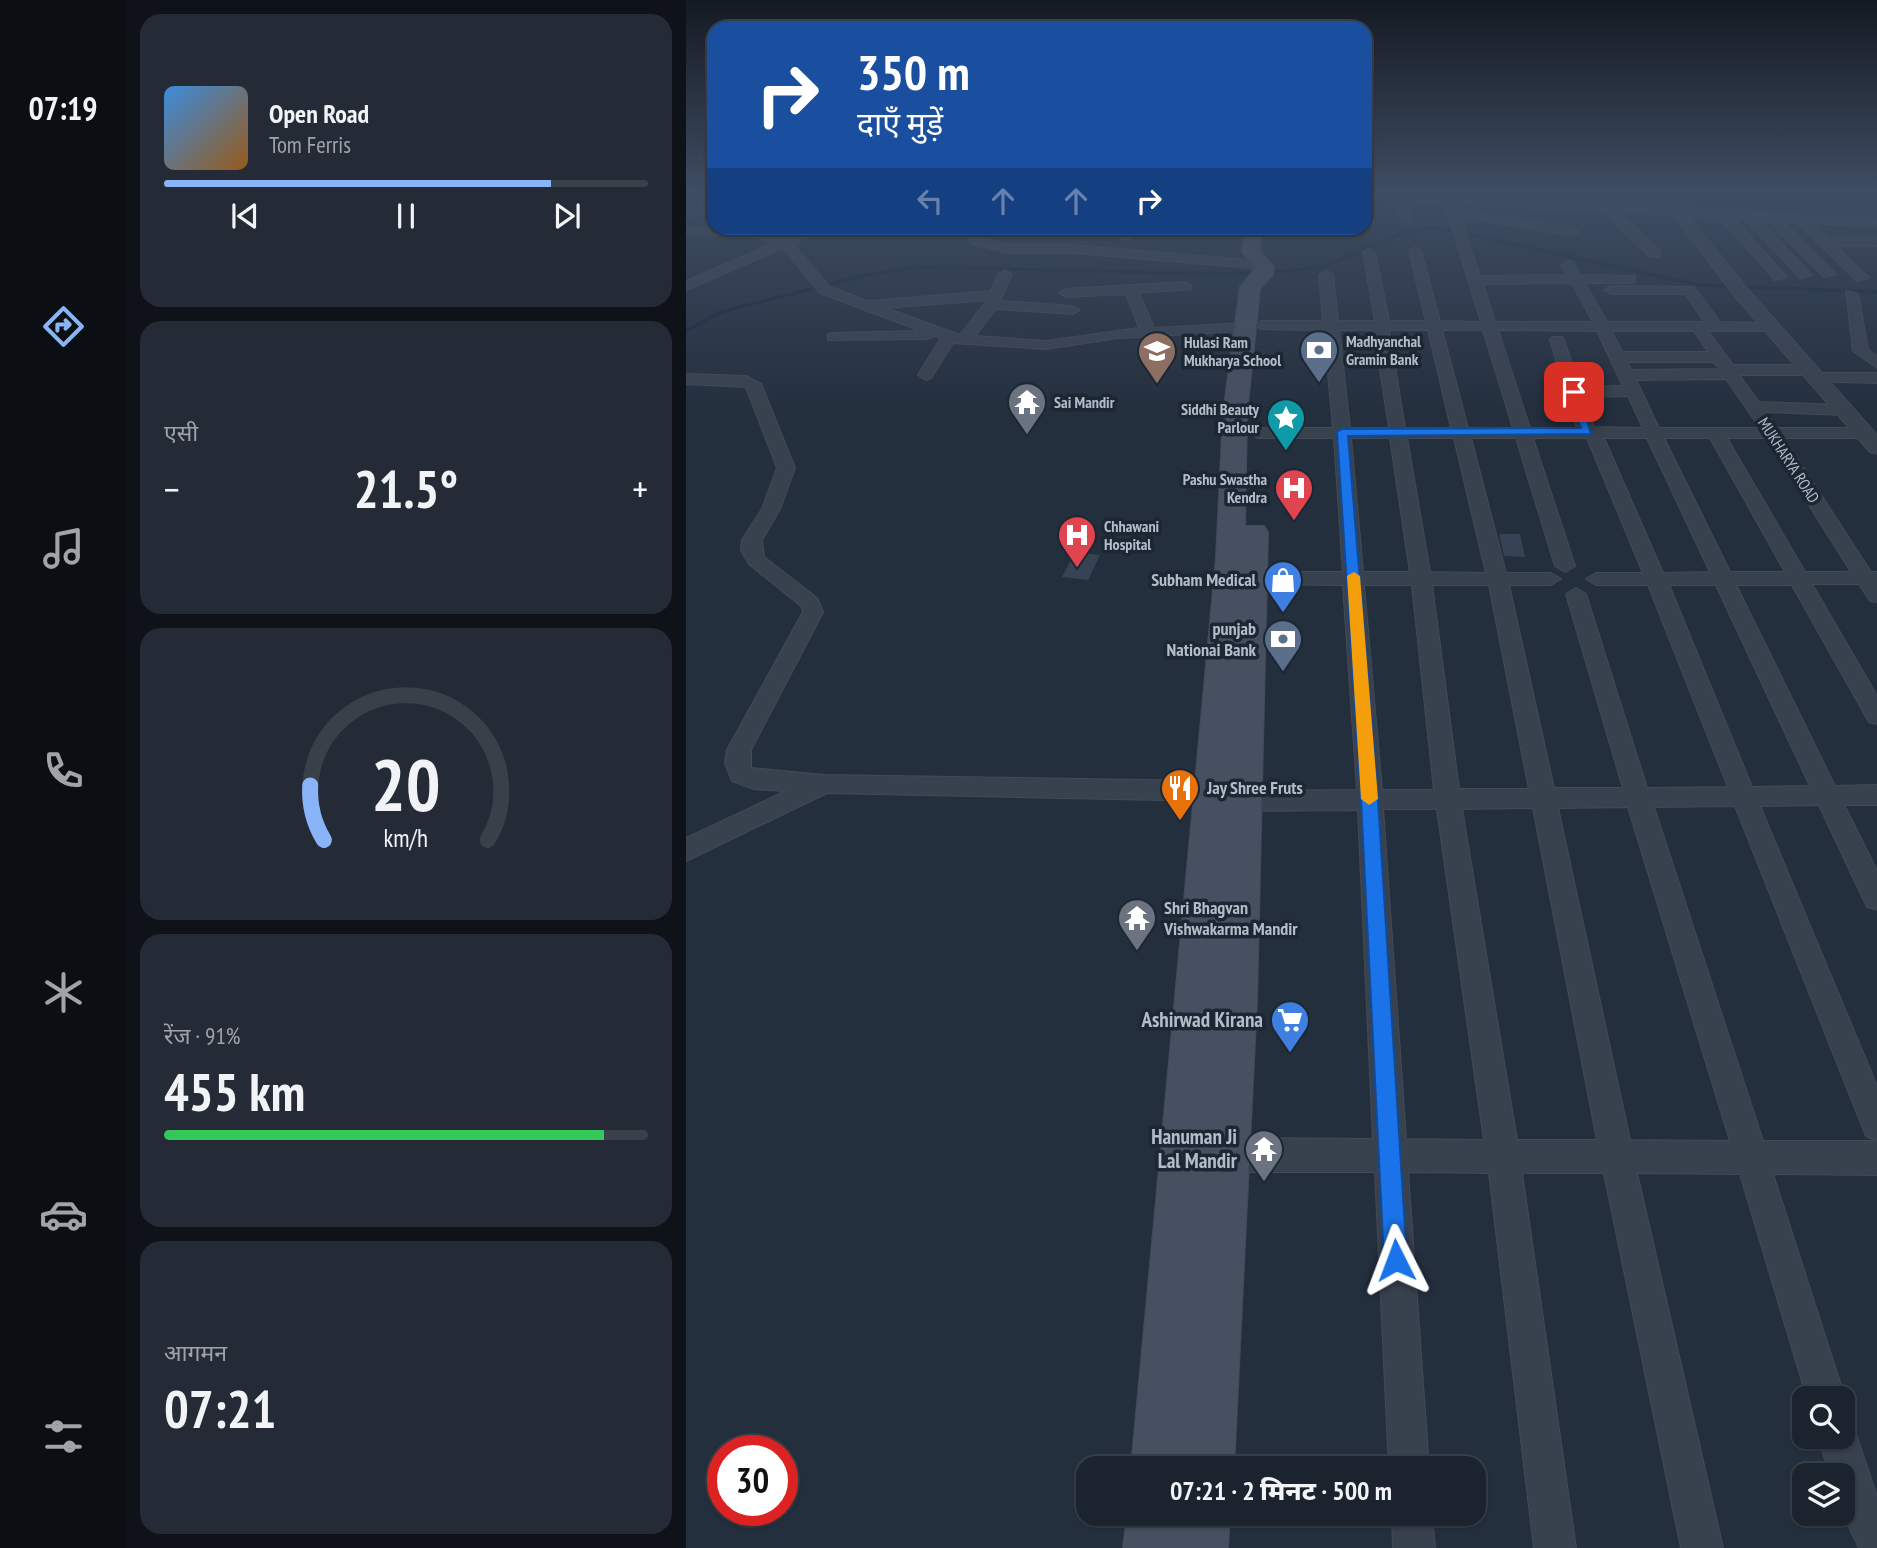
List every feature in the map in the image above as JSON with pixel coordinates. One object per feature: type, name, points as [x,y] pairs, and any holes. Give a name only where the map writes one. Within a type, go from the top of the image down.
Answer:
[{"type":"main road","points":[[1206,1456],[1226,1156],[1230,558],[1235,414],[1264,284],[1260,266]]},
{"type":"main road","points":[[1161,1456],[1253,578],[1258,433],[1253,326]]},
{"type":"main road","points":[[1153,1548],[1155,1526]]},
{"type":"main road","points":[[1198,1548],[1200,1526]]},
{"type":"street","points":[[686,286],[730,266]]},
{"type":"street","points":[[804,266],[821,287],[840,296],[873,300],[997,294]]},
{"type":"street","points":[[1233,266],[1262,269]]},
{"type":"street","points":[[1372,266],[1421,579],[1448,799],[1503,1156],[1555,1548]]},
{"type":"street","points":[[1419,266],[1498,579],[1617,1157],[1702,1548]]},
{"type":"street","points":[[1469,266],[1522,431],[1558,573],[1559,589],[1656,579],[1871,578]]},
{"type":"street","points":[[1720,266],[1877,448]]},
{"type":"street","points":[[1771,266],[1780,276]]},
{"type":"street","points":[[1797,266],[1805,275]]},
{"type":"street","points":[[1821,266],[1829,274]]},
{"type":"street","points":[[1850,266],[1862,278]]},
{"type":"street","points":[[1326,275],[1342,432],[1370,800],[1408,1456]]},
{"type":"street","points":[[1473,280],[1578,284],[1630,279]]},
{"type":"street","points":[[1578,284],[1605,332],[1876,896]]},
{"type":"street","name":"MUKHARYA ROAD","points":[[1578,284],[1698,301],[1707,331],[1726,367],[1871,578],[1877,596]]},
{"type":"street","points":[[942,285],[1073,310]]},
{"type":"street","points":[[1066,293],[1185,286]]},
{"type":"street","points":[[1131,289],[1148,332]]},
{"type":"street","points":[[975,326],[997,294]]},
{"type":"street","points":[[1851,294],[1860,351],[1877,363]]},
{"type":"street","points":[[873,300],[919,326],[951,337]]},
{"type":"street","points":[[846,327],[919,326]]},
{"type":"street","points":[[926,375],[951,337],[975,326],[1035,328]]},
{"type":"street","points":[[833,337],[951,337],[1045,345],[1148,332],[1253,326],[1488,326],[1605,332],[1772,327]]},
{"type":"street","points":[[1557,340],[1590,432],[1656,579],[1877,1125]]},
{"type":"street","points":[[1574,392],[1625,374],[1726,367],[1877,378]]},
{"type":"street","points":[[690,383],[746,381],[753,384],[786,468],[771,509],[752,540],[751,550],[757,560],[810,603],[813,612],[739,750],[737,763],[741,774],[754,780],[1370,800],[1877,795]]},
{"type":"street","points":[[1750,402],[1830,395]]},
{"type":"street","points":[[1750,402],[1843,410]]},
{"type":"street","points":[[1715,432],[1877,716]]},
{"type":"street","points":[[1258,433],[1864,433]]},
{"type":"street","points":[[1253,578],[1498,579],[1558,573]]},
{"type":"street","points":[[1586,587],[1636,797],[1753,1157],[1822,1386]]},
{"type":"street","points":[[686,850],[824,784]]},
{"type":"street","points":[[1226,1156],[1877,1157]]},
{"type":"street","points":[[1842,1449],[1857,1499],[1877,1541]]},
{"type":"street","points":[[1413,1526],[1414,1548]]},
{"type":"building","points":[[1499,534],[1520,534],[1525,557],[1504,556]]},
{"type":"building","points":[[1075,552],[1100,555],[1088,580],[1062,577]]},
{"type":"waterway","points":[[686,331],[721,312],[866,275],[919,267],[1220,274],[1289,271],[1324,266]]},
{"type":"waterway","points":[[1613,266],[1699,285],[1877,292]]},
{"type":"slow traffic","points":[[1354,576],[1369,799]]},
{"type":"place","name":"Madhyanchal Gramin Bank","points":[[1319,384]]},
{"type":"place","name":"Hulasi Ram Mukharya School","points":[[1157,385]]},
{"type":"place","name":"Sai Mandir","points":[[1027,436]]},
{"type":"place","name":"Siddhi Beauty Parlour","points":[[1286,452]]},
{"type":"place","name":"Pashu Swastha Kendra","points":[[1294,522]]},
{"type":"place","name":"Chhawani Hospital","points":[[1077,569]]},
{"type":"place","name":"Subham Medical","points":[[1283,614]]},
{"type":"place","name":"punjab Nationai Bank","points":[[1283,673]]},
{"type":"place","name":"Jay Shree Fruts","points":[[1180,822]]},
{"type":"place","name":"Shri Bhagvan Vishwakarma Mandir","points":[[1137,952]]},
{"type":"place","name":"Ashirwad Kirana","points":[[1290,1054]]},
{"type":"place","name":"Hanuman Ji Lal Mandir","points":[[1264,1183]]},
{"type":"route","points":[[1396,1260],[1370,800],[1342,432],[1587,432],[1574,392]]}]
